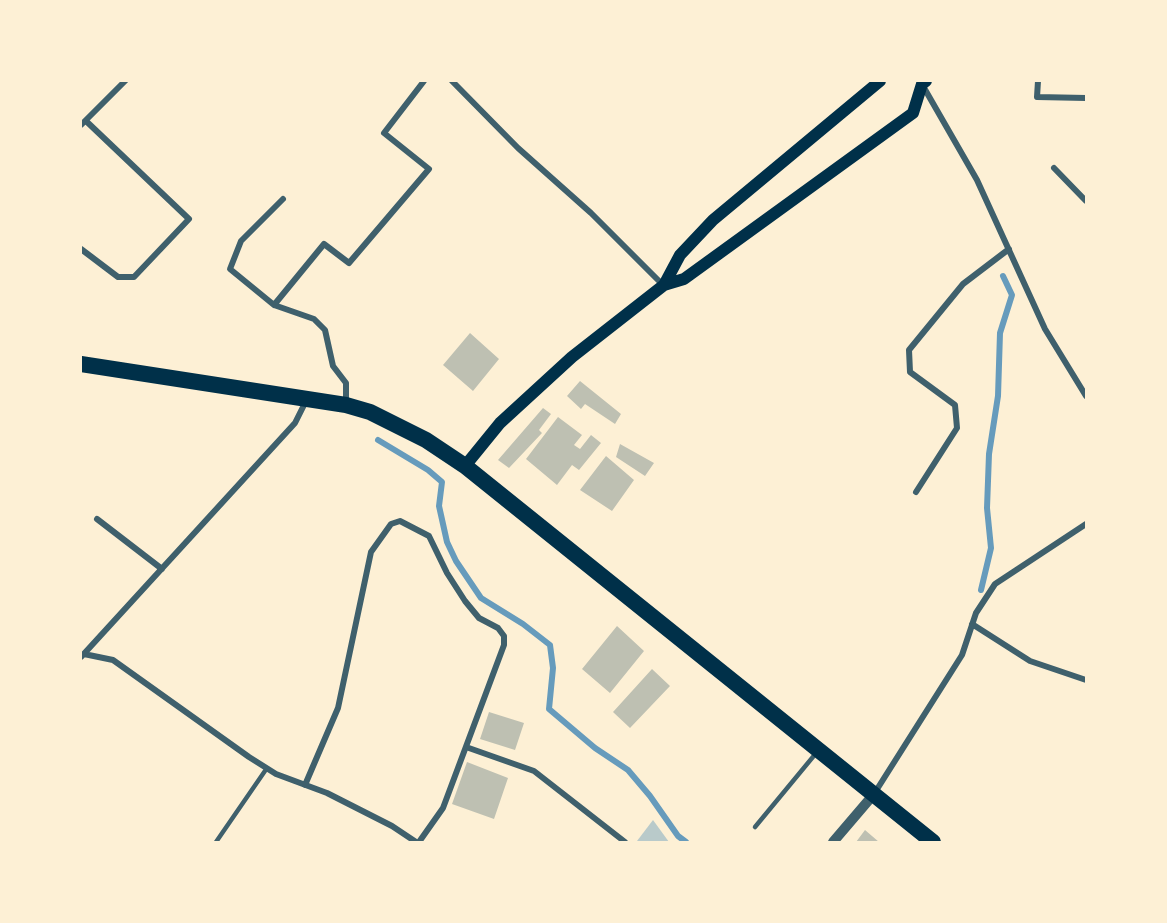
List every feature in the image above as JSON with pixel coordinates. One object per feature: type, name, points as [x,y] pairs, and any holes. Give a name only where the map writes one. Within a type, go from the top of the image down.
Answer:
[{"type":"highway","points":[[81,364],[309,397],[346,405],[394,423],[465,466],[933,842]]},
{"type":"main road","points":[[664,285],[680,255],[713,220],[880,81]]},
{"type":"main road","points":[[465,466],[500,423],[533,390],[664,285],[684,279],[694,273],[913,113],[919,82]]},
{"type":"street","points":[[81,249],[118,276],[134,277],[189,219],[84,122],[125,81]]},
{"type":"street","points":[[274,305],[324,244],[350,262],[429,169],[384,133],[424,81]]},
{"type":"street","points":[[452,81],[518,148],[591,213],[664,285]]},
{"type":"street","points":[[1038,81],[1037,97],[1086,98]]},
{"type":"street","points":[[919,82],[977,180],[1045,329],[1086,396]]},
{"type":"street","points":[[1054,168],[1086,201]]},
{"type":"street","points":[[283,199],[241,241],[230,268],[274,305],[314,319],[325,330],[333,366],[346,383],[346,405]]},
{"type":"street","points":[[916,492],[957,428],[955,405],[910,372],[909,350],[963,284],[1009,249]]},
{"type":"street","points":[[83,655],[295,423],[309,397]]},
{"type":"street","points":[[96,519],[162,569]]},
{"type":"street","points":[[83,655],[113,660],[267,768],[392,826],[417,842],[443,808],[504,645],[504,636],[498,628],[479,618],[465,601],[447,573],[429,536],[400,521],[391,524],[371,552],[338,708],[305,785]]},
{"type":"street","points":[[833,842],[885,782],[962,655],[972,624],[995,584],[1086,524]]},
{"type":"street","points":[[972,624],[1030,661],[1086,680]]},
{"type":"street","points":[[466,747],[534,771],[625,842]]},
{"type":"lane","points":[[755,827],[818,750]]},
{"type":"lane","points":[[216,842],[267,768]]},
{"type":"shaded area","points":[[653,820],[669,842],[637,841]]},
{"type":"building","points":[[470,333],[499,359],[473,391],[443,365]]},
{"type":"building","points":[[580,381],[621,414],[615,424],[585,404],[581,409],[567,396]]},
{"type":"building","points":[[543,408],[551,414],[539,430],[542,433],[509,468],[498,460]]},
{"type":"building","points":[[558,417],[582,435],[574,445],[580,449],[591,435],[601,443],[579,470],[572,465],[557,485],[526,459]]},
{"type":"building","points":[[620,444],[654,463],[645,476],[616,457]]},
{"type":"building","points":[[606,456],[634,480],[612,511],[580,490]]},
{"type":"building","points":[[617,626],[644,651],[610,693],[582,669]]},
{"type":"building","points":[[652,669],[670,686],[630,728],[613,712]]},
{"type":"building","points":[[489,712],[524,723],[515,750],[480,739]]},
{"type":"building","points":[[467,762],[508,778],[494,819],[452,804]]},
{"type":"building","points":[[865,830],[879,842],[856,842]]},
{"type":"waterway","points":[[981,590],[991,548],[987,508],[989,454],[998,396],[1000,333],[1012,295],[1003,276]]},
{"type":"waterway","points":[[378,440],[428,470],[442,482],[439,506],[447,542],[456,561],[481,598],[523,624],[550,645],[553,668],[549,709],[595,748],[628,770],[650,796],[678,836],[686,842]]}]
